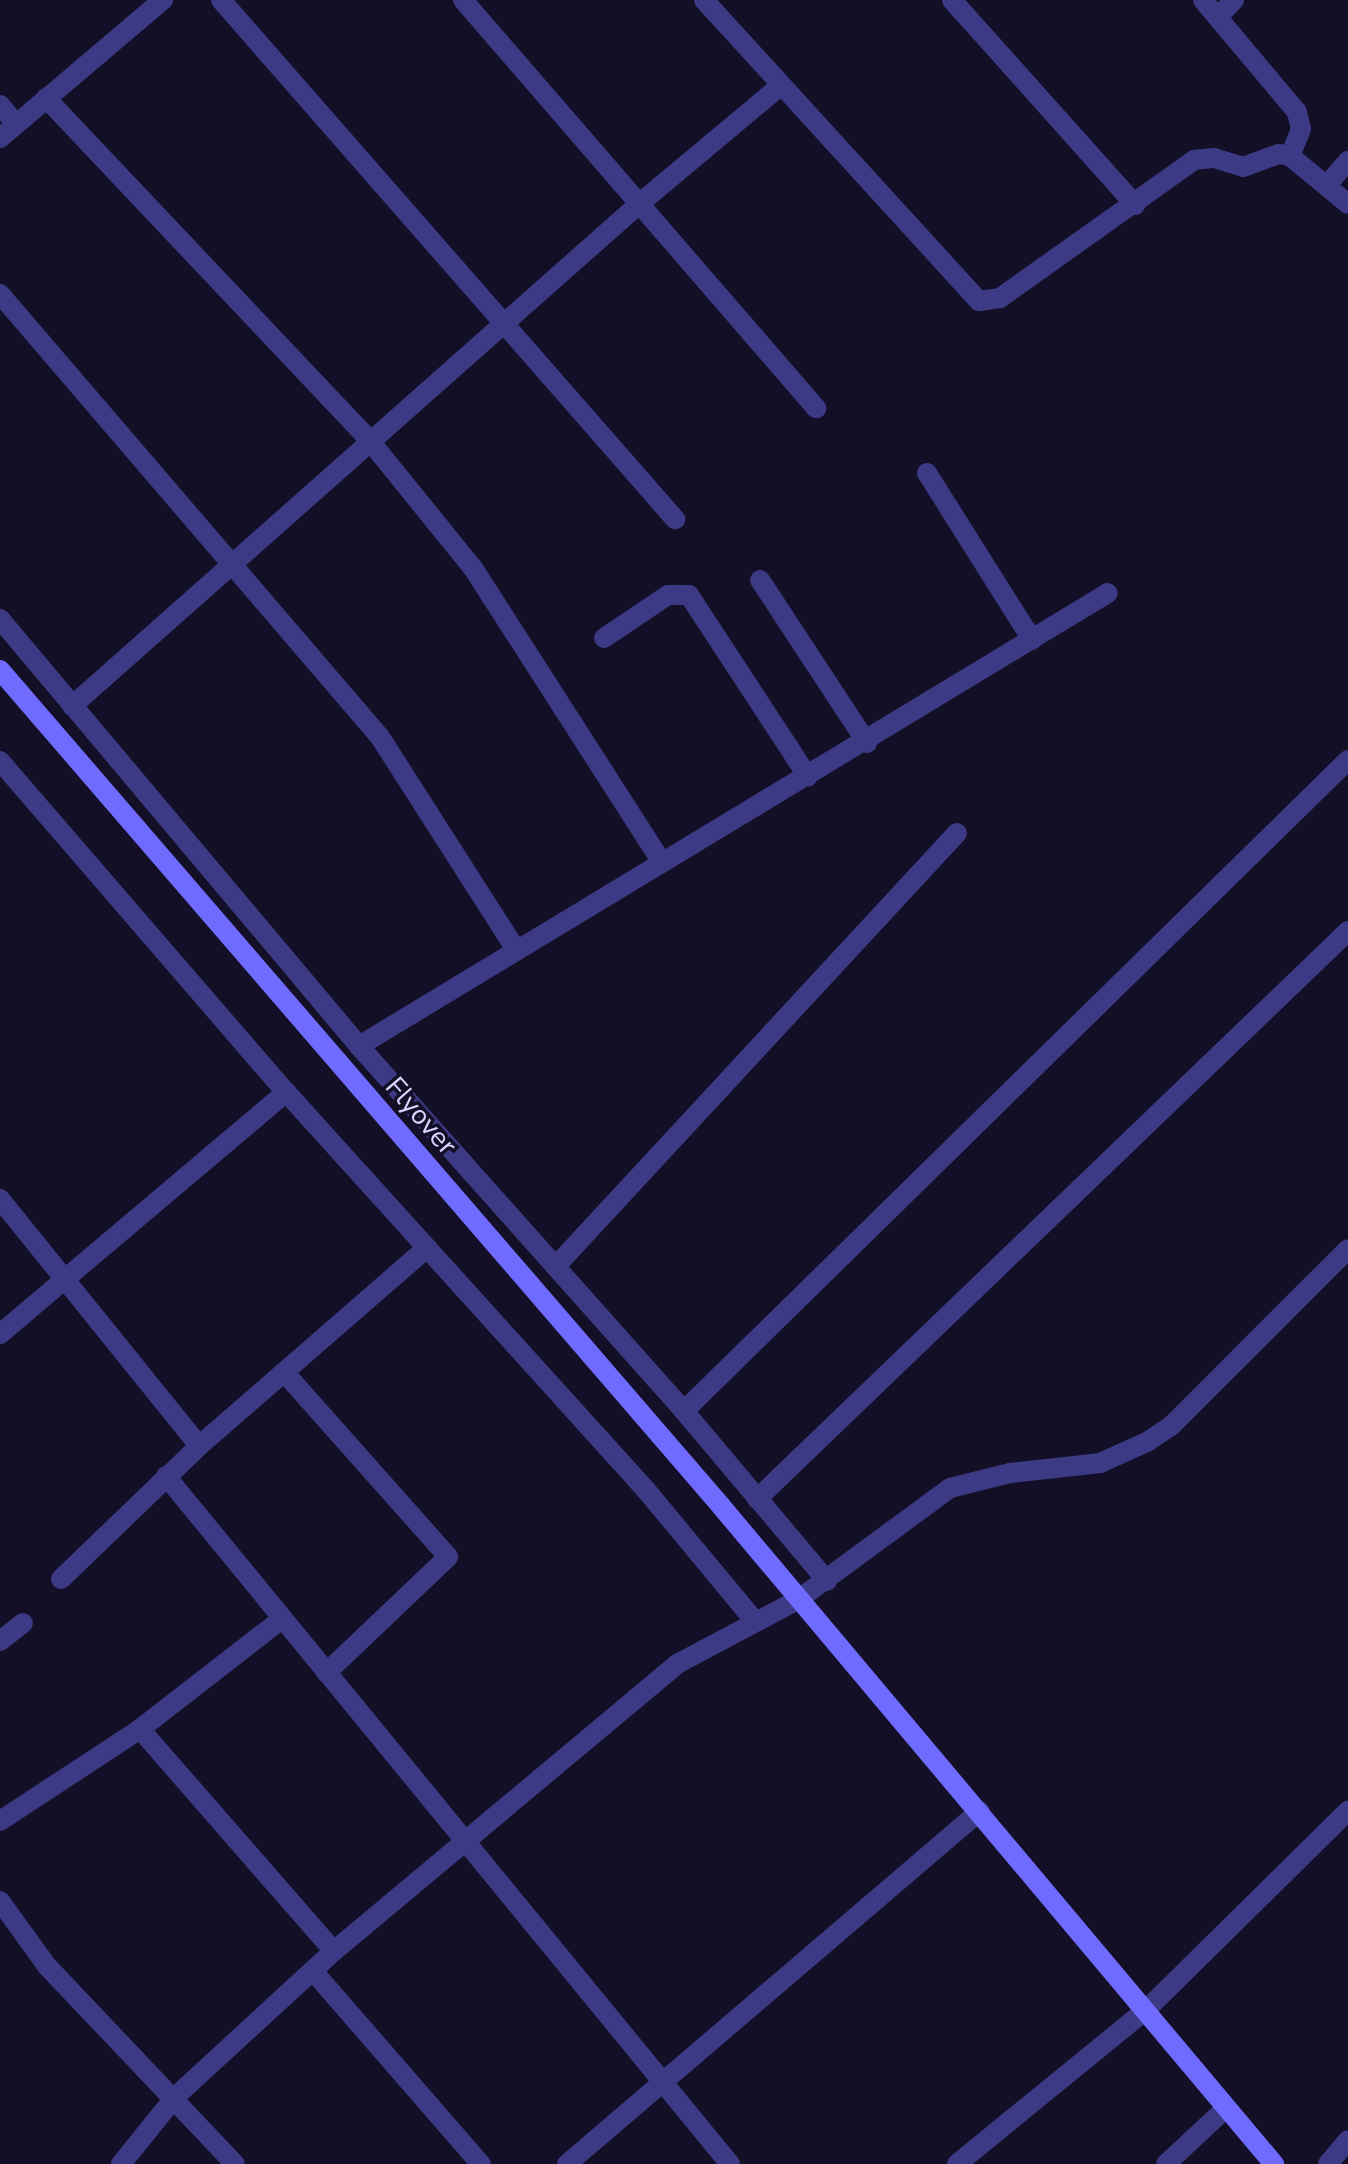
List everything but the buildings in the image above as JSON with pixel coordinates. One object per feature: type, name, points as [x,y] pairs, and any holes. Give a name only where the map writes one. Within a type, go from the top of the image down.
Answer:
[{"type":"main road","name":"Flyover","points":[[0,670],[721,1506],[1274,2164]]},
{"type":"street","points":[[0,138],[163,0]]},
{"type":"street","points":[[221,0],[675,519]]},
{"type":"street","points":[[463,0],[816,408]]},
{"type":"street","points":[[704,0],[979,301],[1000,298],[1135,205],[1194,160],[1214,158],[1243,167],[1279,154],[1290,156],[1348,204]]},
{"type":"street","points":[[952,0],[1135,205]]},
{"type":"street","points":[[1203,0],[1297,112],[1301,129],[1290,156]]},
{"type":"street","points":[[1219,16],[1234,0]]},
{"type":"street","points":[[72,706],[232,569],[504,322],[780,86]]},
{"type":"street","points":[[46,98],[370,441],[473,568],[662,862]]},
{"type":"street","points":[[0,105],[16,124]]},
{"type":"street","points":[[1327,185],[1348,161]]},
{"type":"street","points":[[0,294],[232,569],[380,737],[516,950]]},
{"type":"street","points":[[927,473],[1032,640]]},
{"type":"street","points":[[760,580],[867,743]]},
{"type":"street","points":[[359,1046],[662,862],[867,743],[1108,593]]},
{"type":"street","points":[[604,638],[668,595],[689,595],[808,777]]},
{"type":"street","points":[[0,619],[359,1046],[684,1411],[827,1581]]},
{"type":"street","points":[[684,1411],[1348,760]]},
{"type":"street","points":[[0,761],[286,1092],[646,1490],[753,1619]]},
{"type":"street","points":[[556,1266],[957,833]]},
{"type":"street","points":[[757,1499],[1348,931]]},
{"type":"street","points":[[0,1334],[286,1092]]},
{"type":"street","points":[[0,1199],[69,1278],[199,1446]]},
{"type":"street","points":[[61,1579],[199,1446],[427,1248]]},
{"type":"street","points":[[121,2164],[175,2097],[334,1951],[677,1664],[753,1619],[799,1599],[827,1581],[916,1508],[950,1488],[1010,1473],[1100,1463],[1147,1442],[1171,1426],[1340,1270],[1348,1249]]},
{"type":"street","points":[[284,1372],[448,1557],[326,1673]]},
{"type":"street","points":[[166,1476],[730,2164]]},
{"type":"street","points":[[0,1821],[140,1729],[282,1619]]},
{"type":"street","points":[[0,1641],[23,1623]]},
{"type":"street","points":[[140,1729],[334,1951]]},
{"type":"street","points":[[567,2164],[980,1811]]},
{"type":"street","points":[[957,2164],[1146,2010],[1348,1811]]},
{"type":"street","points":[[0,1901],[47,1966],[175,2097],[235,2164]]},
{"type":"street","points":[[313,1971],[481,2164]]},
{"type":"street","points":[[1166,2164],[1225,2109]]},
{"type":"street","points":[[1328,2164],[1348,2140]]}]
